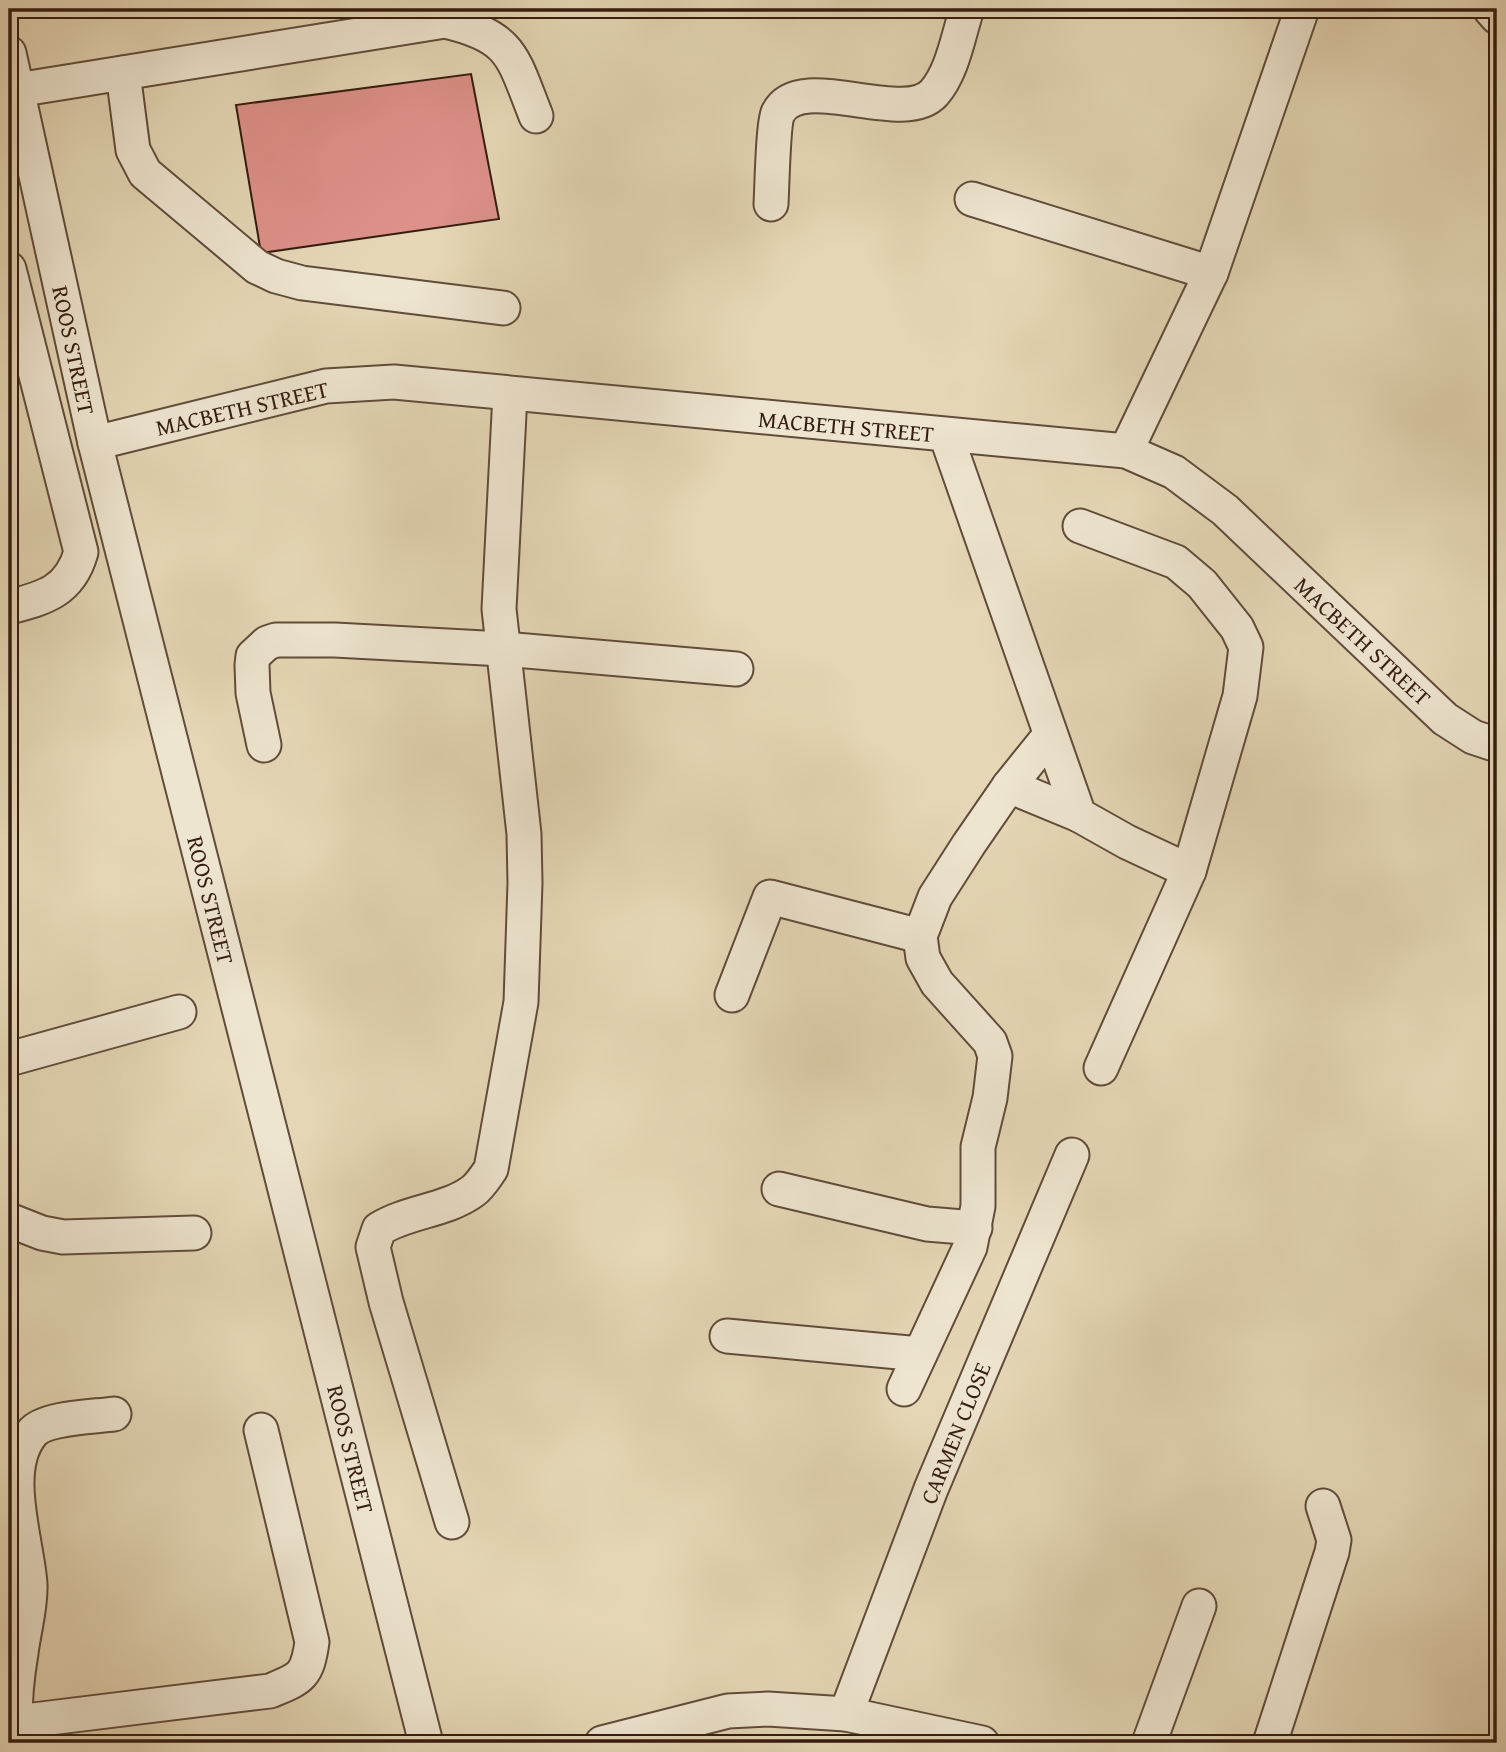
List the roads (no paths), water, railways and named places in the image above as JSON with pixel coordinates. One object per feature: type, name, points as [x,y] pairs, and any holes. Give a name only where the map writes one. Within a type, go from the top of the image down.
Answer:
[{"type":"street","points":[[771,204],[777,114],[787,102],[807,96],[913,104],[932,96],[945,78],[967,9]]},
{"type":"street","points":[[1126,451],[1212,273],[1302,9]]},
{"type":"street","points":[[1490,9],[1497,17]]},
{"type":"street","points":[[17,90],[445,21],[472,27],[494,38],[511,54],[536,116]]},
{"type":"street","name":"ROOS STREET","points":[[9,53],[95,443],[426,1743]]},
{"type":"street","points":[[123,73],[134,150],[145,173],[257,267],[276,276],[302,283],[503,308]]},
{"type":"street","points":[[972,199],[1212,273]]},
{"type":"street","points":[[9,269],[81,552],[77,568],[58,590],[38,600],[9,607]]},
{"type":"street","name":"MACBETH STREET","points":[[95,443],[326,386],[394,382],[1126,451],[1174,472],[1224,510],[1445,719],[1473,737],[1497,745]]},
{"type":"street","points":[[452,1522],[386,1302],[373,1247],[379,1229],[393,1221],[453,1201],[475,1190],[491,1169],[521,1002],[524,835],[499,609],[510,394]]},
{"type":"street","points":[[946,435],[1079,815]]},
{"type":"street","points":[[1080,526],[1176,562],[1202,584],[1237,628],[1246,647],[1240,696],[1189,871],[1101,1068]]},
{"type":"street","points":[[264,745],[253,693],[253,656],[267,643],[276,640],[335,640],[503,649],[736,669]]},
{"type":"street","points":[[904,1389],[970,1247],[978,1197],[978,1147],[990,1098],[995,1056],[990,1042],[937,984],[923,958],[920,936],[936,897],[969,844],[1009,786],[1050,735]]},
{"type":"street","points":[[1009,786],[1079,815],[1127,842],[1189,871]]},
{"type":"street","points":[[732,995],[770,897],[920,936]]},
{"type":"street","points":[[9,1059],[179,1012]]},
{"type":"street","name":"CARMEN CLOSE","points":[[846,1714],[931,1489],[1072,1155]]},
{"type":"street","points":[[779,1189],[927,1224],[975,1228]]},
{"type":"street","points":[[9,1220],[42,1233],[63,1237],[194,1233]]},
{"type":"street","points":[[727,1336],[920,1354]]},
{"type":"street","points":[[114,1414],[55,1422],[34,1429],[23,1444],[17,1466],[14,1507],[30,1585],[13,1730],[270,1691],[297,1680],[308,1665],[312,1642],[261,1430]]},
{"type":"street","points":[[1270,1743],[1332,1552],[1334,1540],[1324,1506]]},
{"type":"street","points":[[1149,1743],[1199,1606]]},
{"type":"street","points":[[603,1743],[728,1711],[768,1709],[846,1714],[982,1743]]}]
